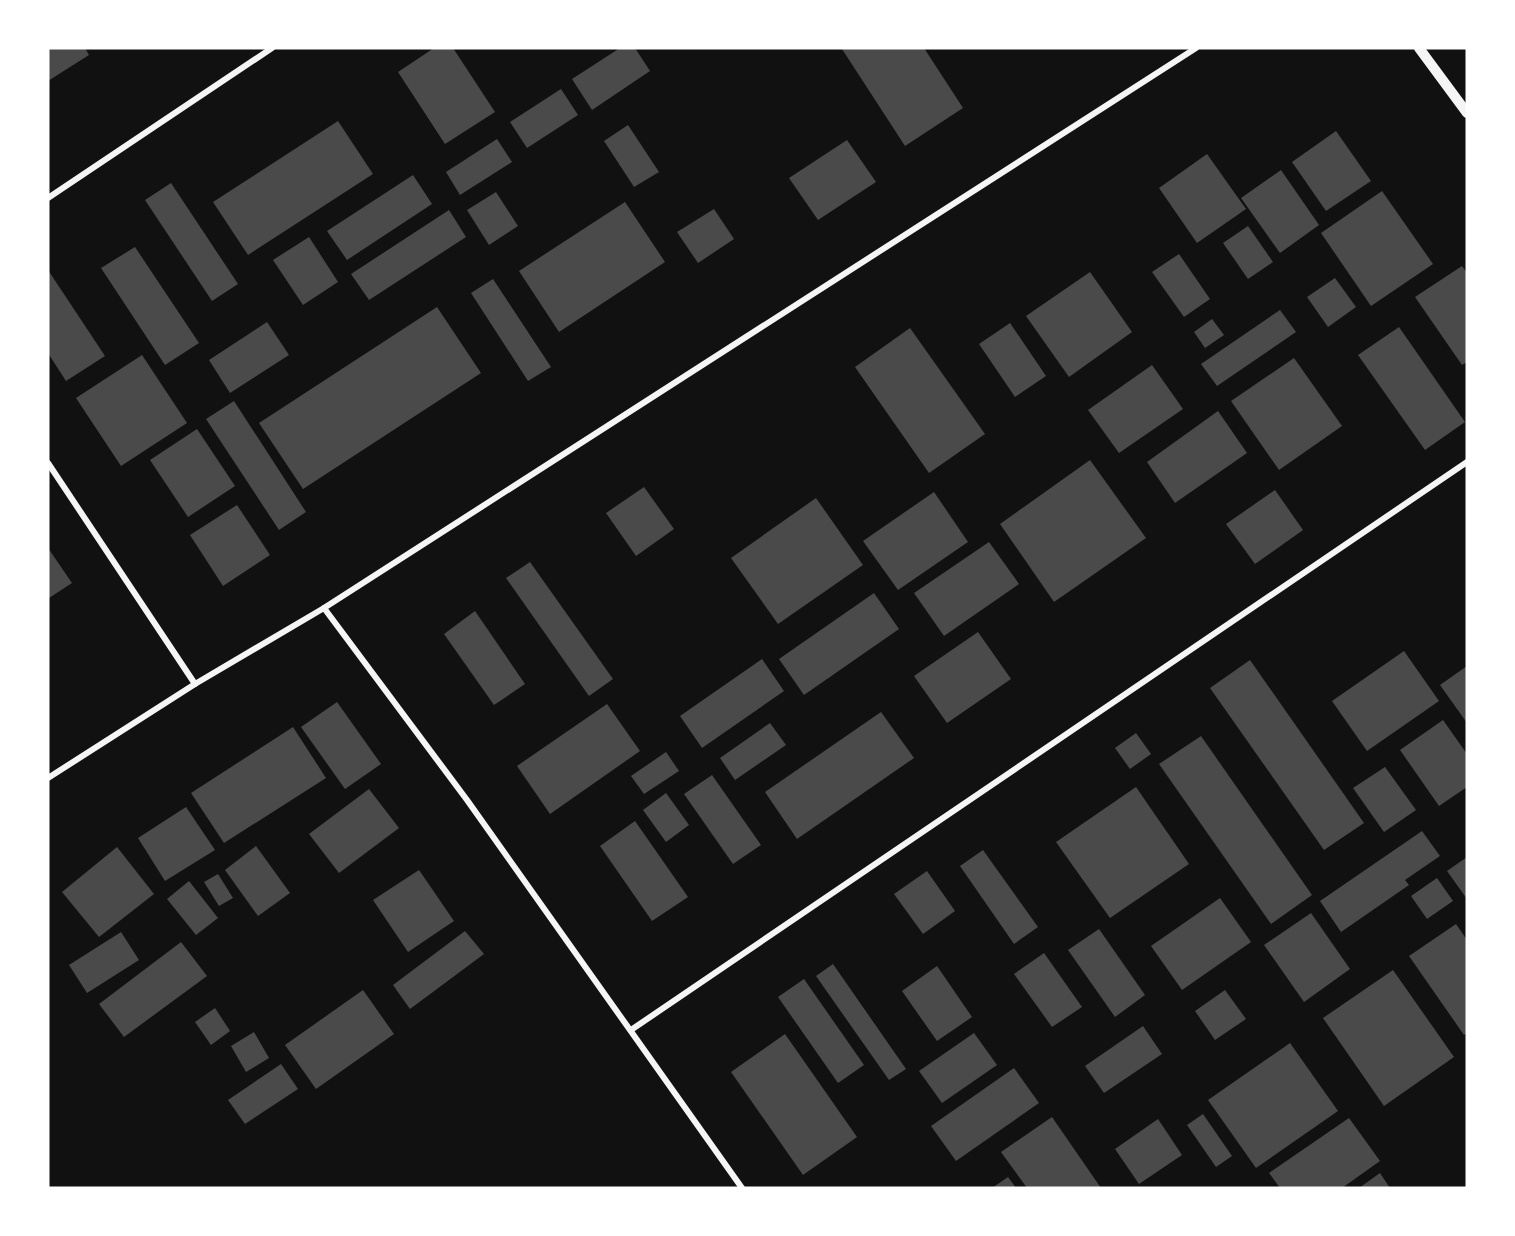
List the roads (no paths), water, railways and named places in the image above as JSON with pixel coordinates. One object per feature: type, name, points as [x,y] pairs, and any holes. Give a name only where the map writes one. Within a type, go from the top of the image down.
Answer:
[{"type":"street","points":[[48,198],[272,48]]},
{"type":"street","points":[[48,778],[195,684],[324,608],[1196,48]]},
{"type":"street","points":[[1419,48],[1467,113]]},
{"type":"street","points":[[631,1030],[1467,462]]},
{"type":"street","points":[[48,463],[195,684]]},
{"type":"street","points":[[324,608],[467,800],[742,1188]]}]
